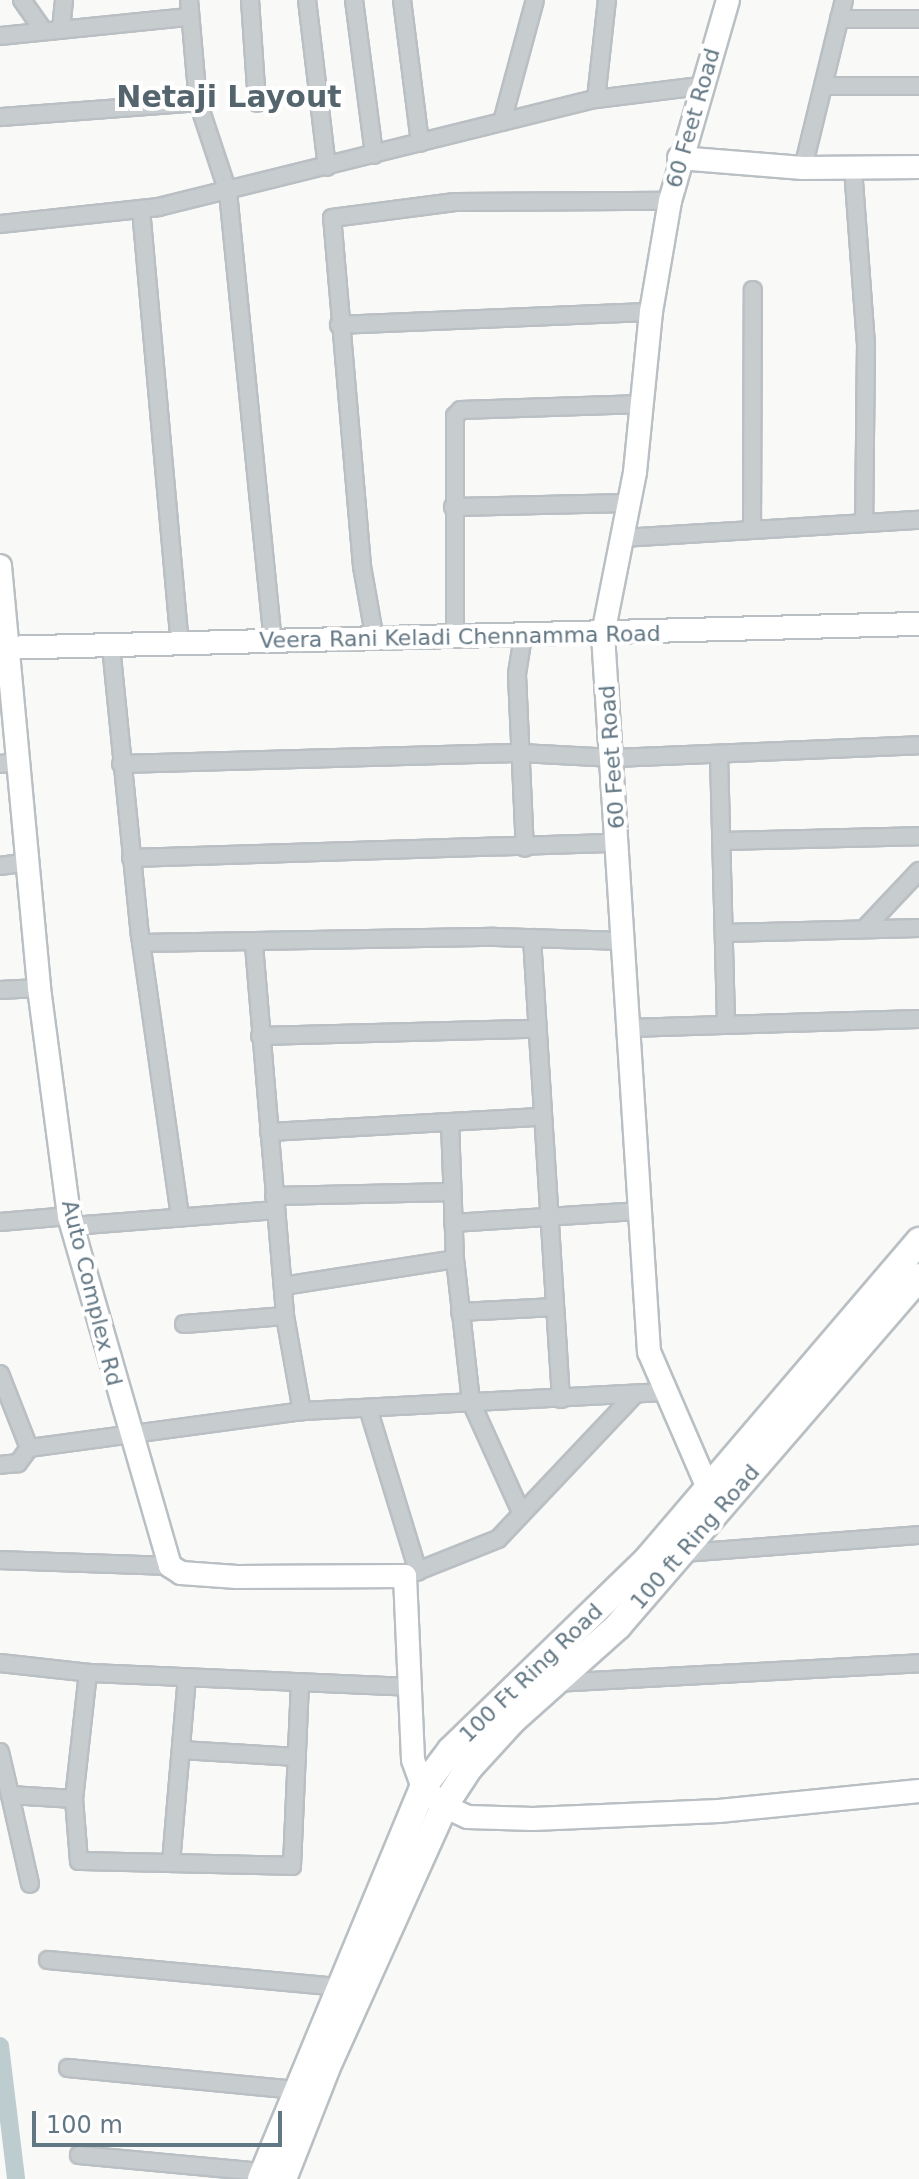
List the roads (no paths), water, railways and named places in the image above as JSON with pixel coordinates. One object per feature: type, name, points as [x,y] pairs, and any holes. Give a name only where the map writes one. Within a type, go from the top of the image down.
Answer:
[{"type":"main road","name":"100 Ft Ring Road","points":[[269,2177],[296,2090],[423,1787],[451,1750],[713,1500],[919,1241]]},
{"type":"main road","name":"100 ft Ring Road","points":[[269,2177],[326,2069],[444,1806],[478,1758],[554,1683],[618,1626],[685,1553],[713,1500],[919,1277]]},
{"type":"street","points":[[22,0],[44,31]]},
{"type":"street","points":[[61,29],[64,0]]},
{"type":"street","points":[[250,0],[257,103]]},
{"type":"street","points":[[307,0],[327,167]]},
{"type":"street","points":[[354,0],[374,155]]},
{"type":"street","points":[[402,0],[420,143]]},
{"type":"street","points":[[502,122],[535,0]]},
{"type":"street","points":[[596,99],[607,0]]},
{"type":"street","name":"60 Feet Road","points":[[713,1500],[649,1352],[614,758],[603,634],[629,503],[651,312],[670,201],[679,158],[728,0]]},
{"type":"street","points":[[803,168],[844,0]]},
{"type":"street","points":[[0,36],[188,8],[198,102],[228,192],[273,642]]},
{"type":"street","points":[[839,19],[919,19]]},
{"type":"street","points":[[0,224],[141,209],[228,192],[596,99],[700,86]]},
{"type":"street","points":[[823,86],[919,86]]},
{"type":"street","points":[[0,117],[198,102]]},
{"type":"street","points":[[679,158],[803,168],[919,167]]},
{"type":"street","points":[[853,168],[866,343],[864,523]]},
{"type":"street","points":[[375,640],[362,566],[339,325],[331,224],[337,215],[455,202],[670,201]]},
{"type":"street","points":[[141,209],[180,644]]},
{"type":"street","points":[[752,529],[753,290]]},
{"type":"street","points":[[339,325],[651,312]]},
{"type":"street","points":[[455,638],[452,425],[461,410],[642,404]]},
{"type":"street","points":[[453,507],[629,503]]},
{"type":"street","points":[[622,538],[919,520]]},
{"type":"street","name":"Auto Complex Rd","points":[[0,566],[9,763],[29,862],[39,988],[71,1221],[128,1432],[170,1566]]},
{"type":"street","name":"Veera Rani Keladi Chennamma Road","points":[[4,648],[919,624]]},
{"type":"street","points":[[523,636],[517,675],[525,848]]},
{"type":"street","points":[[111,646],[141,943],[180,1215]]},
{"type":"street","points":[[121,764],[521,753],[614,758],[919,745]]},
{"type":"street","points":[[719,755],[726,1025]]},
{"type":"street","points":[[721,841],[919,836]]},
{"type":"street","points":[[131,858],[617,843]]},
{"type":"street","points":[[0,866],[29,862]]},
{"type":"street","points":[[867,926],[919,871]]},
{"type":"street","points":[[724,933],[867,926],[919,928]]},
{"type":"street","points":[[141,943],[254,945],[532,938],[624,941]]},
{"type":"street","points":[[532,938],[534,1029],[561,1399]]},
{"type":"street","points":[[254,945],[285,1316],[302,1411]]},
{"type":"street","points":[[0,990],[39,988]]},
{"type":"street","points":[[629,1028],[919,1019]]},
{"type":"street","points":[[260,1036],[534,1029]]},
{"type":"street","points":[[269,1132],[541,1117]]},
{"type":"street","points":[[450,1123],[455,1259],[471,1402],[521,1512]]},
{"type":"street","points":[[0,1222],[180,1215],[275,1203],[452,1192]]},
{"type":"street","points":[[453,1223],[641,1211]]},
{"type":"street","points":[[283,1286],[455,1259]]},
{"type":"street","points":[[460,1312],[555,1307]]},
{"type":"street","points":[[184,1324],[285,1316]]},
{"type":"street","points":[[0,1374],[6,1403],[29,1448]]},
{"type":"street","points":[[0,1465],[18,1463],[29,1448],[128,1432],[302,1411],[666,1392]]},
{"type":"street","points":[[0,1560],[170,1566],[181,1573],[237,1577],[412,1574],[498,1539],[635,1394]]},
{"type":"street","points":[[368,1408],[412,1574],[409,1687],[413,1760],[423,1787],[444,1806],[468,1817],[533,1819],[719,1811],[919,1791]]},
{"type":"street","points":[[685,1553],[919,1535]]},
{"type":"street","points":[[0,1663],[88,1673],[409,1687]]},
{"type":"street","points":[[554,1683],[919,1663]]},
{"type":"street","points":[[88,1673],[74,1799],[79,1861],[292,1866],[300,1683]]},
{"type":"street","points":[[171,1863],[187,1678]]},
{"type":"street","points":[[181,1750],[297,1757]]},
{"type":"street","points":[[0,1752],[30,1884]]},
{"type":"street","points":[[10,1795],[74,1799]]},
{"type":"street","points":[[48,1960],[338,1987]]},
{"type":"street","points":[[68,2068],[296,2090]]},
{"type":"street","points":[[79,2155],[269,2177]]},
{"type":"waterway","points":[[0,2046],[16,2179]]},
{"type":"district","name":"Netaji Layout","points":[[229,97]]}]
